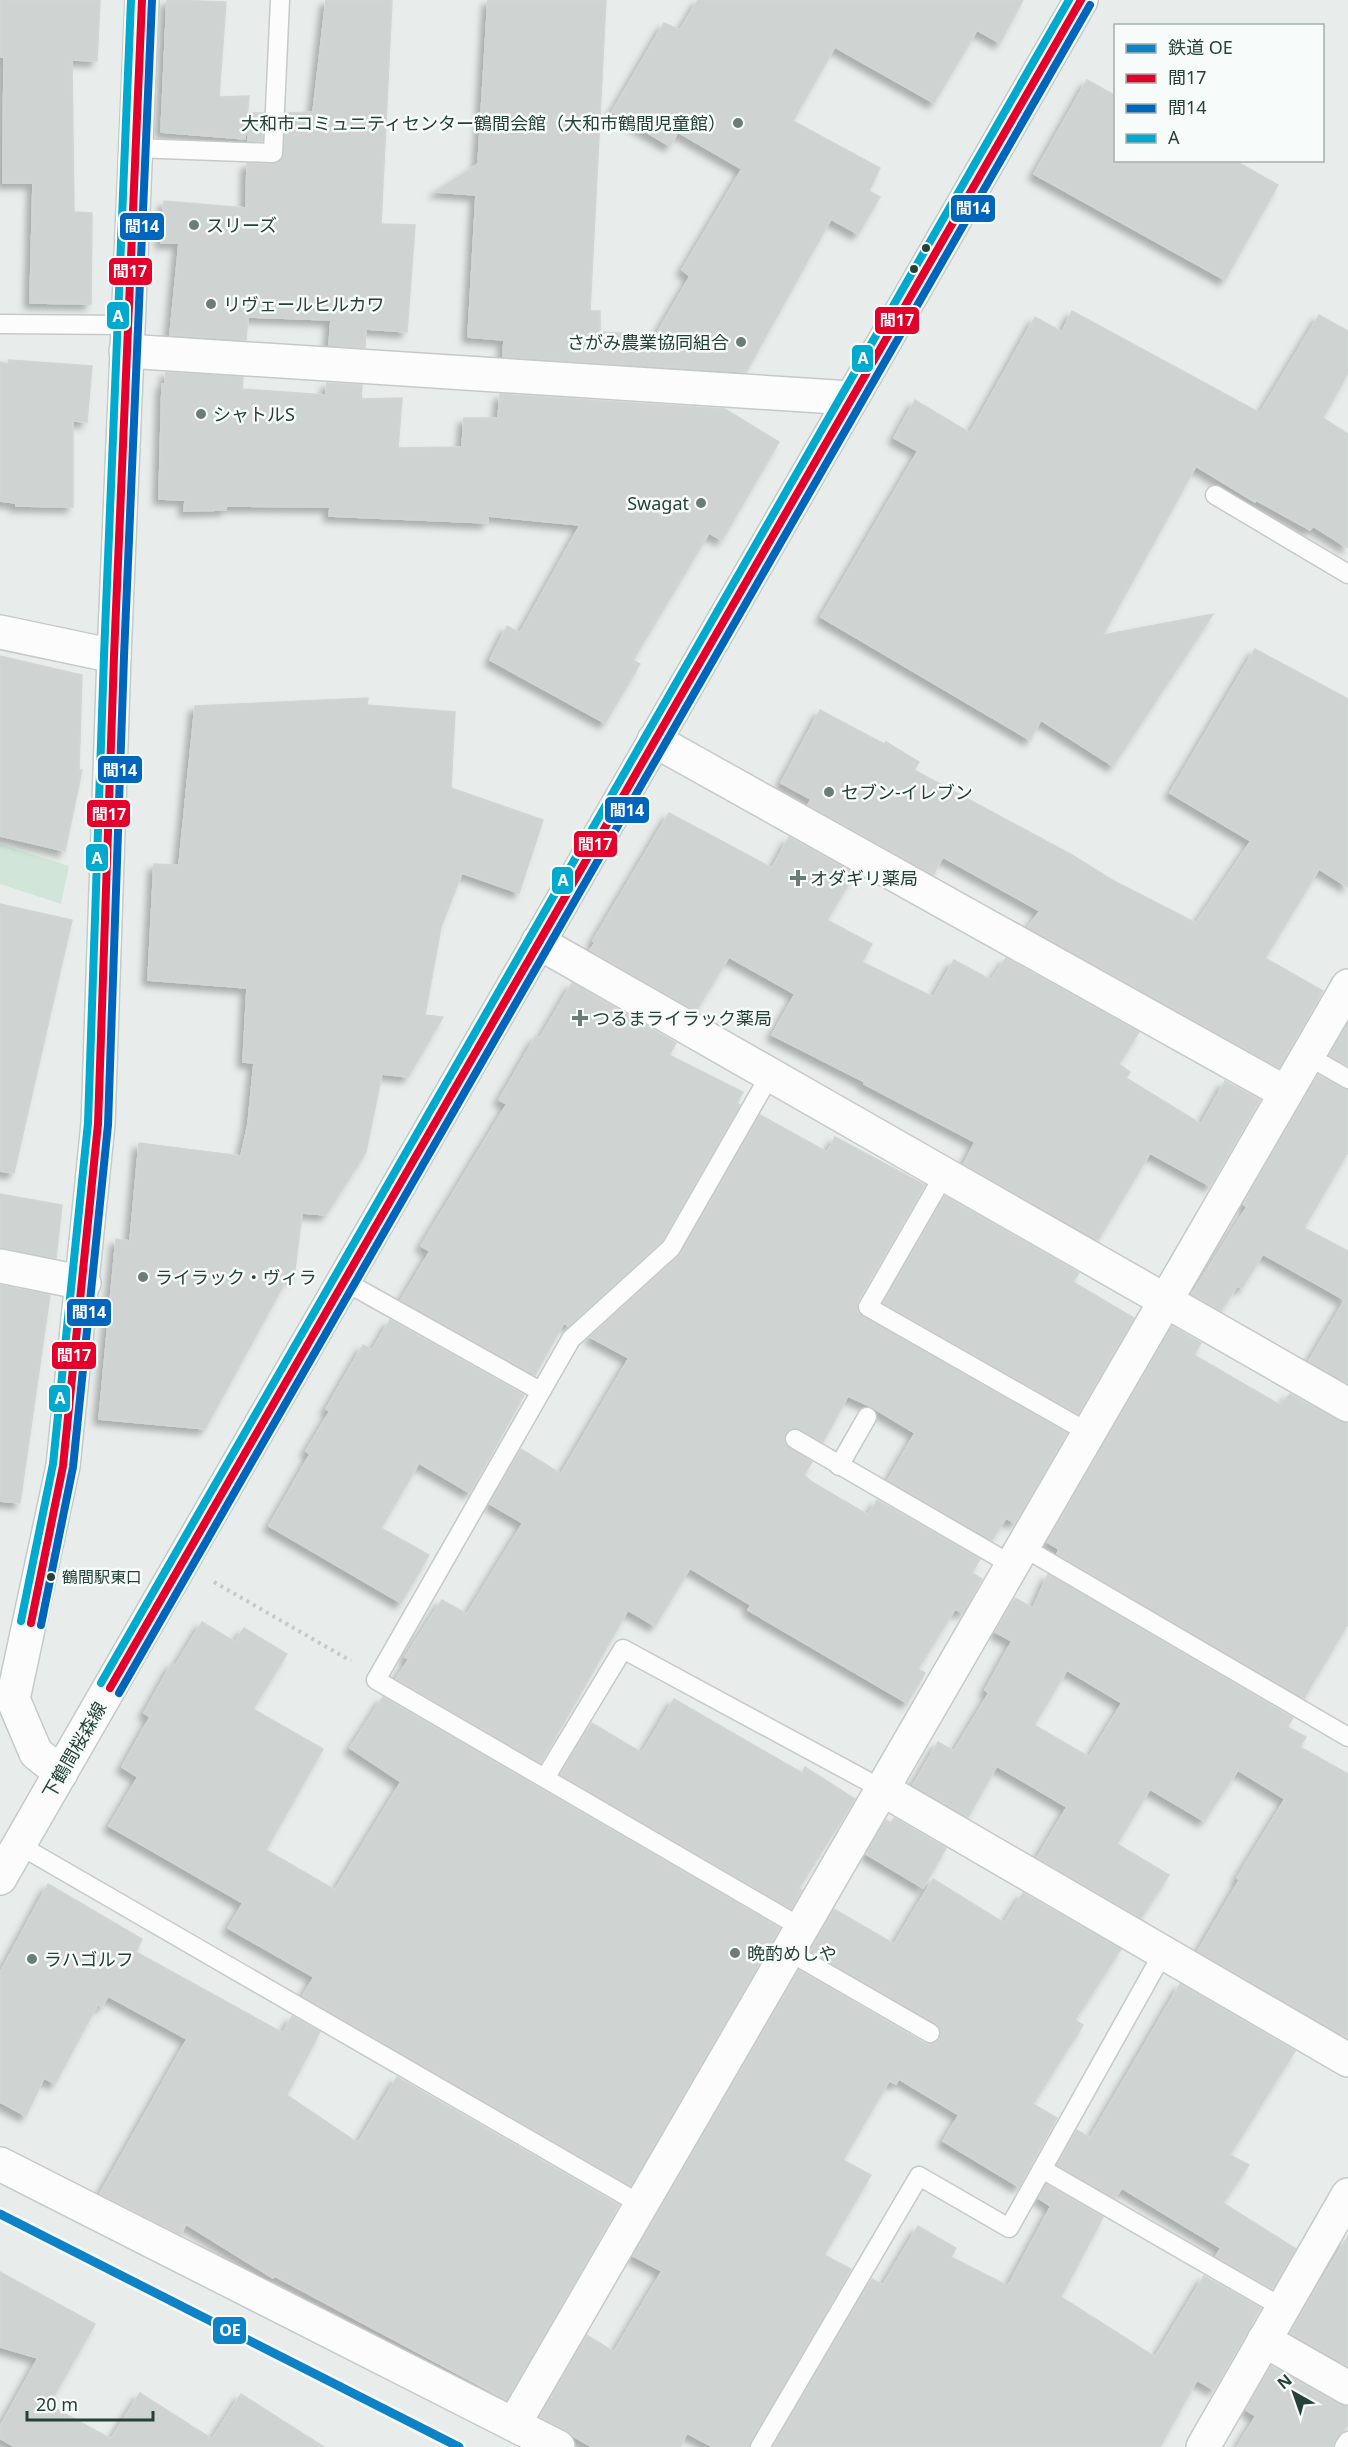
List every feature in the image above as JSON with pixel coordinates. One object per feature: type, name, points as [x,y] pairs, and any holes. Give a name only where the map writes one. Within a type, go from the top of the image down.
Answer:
[{"type":"street","points":[[61,1773],[36,1753],[13,1699],[63,1466],[99,1124],[114,656],[142,0]]},
{"type":"street","name":"下鶴間桜森線","points":[[0,1878],[1081,0]]},
{"type":"street","points":[[128,338],[851,398]]},
{"type":"street","points":[[0,632],[114,656]]},
{"type":"street","points":[[654,740],[1286,1093]]},
{"type":"street","points":[[538,942],[1348,1406]]},
{"type":"street","points":[[514,2424],[1348,986]]},
{"type":"street","points":[[0,1266],[84,1283]]},
{"type":"street","points":[[882,1789],[1348,2060]]},
{"type":"street","points":[[0,2164],[558,2447]]},
{"type":"street","points":[[1203,2447],[1348,2195]]},
{"type":"street","points":[[1264,2340],[1348,2388]]},
{"type":"lane","points":[[134,148],[273,153],[280,0]]},
{"type":"lane","points":[[0,324],[128,338]]},
{"type":"lane","points":[[1215,495],[1348,574]]},
{"type":"lane","points":[[1308,1056],[1348,1079]]},
{"type":"lane","points":[[770,1076],[671,1248],[571,1339],[376,1680],[545,1778],[795,1940],[930,2033]]},
{"type":"lane","points":[[944,1174],[868,1306],[1089,1433]]},
{"type":"lane","points":[[344,1281],[540,1391]]},
{"type":"lane","points":[[839,1466],[867,1417]]},
{"type":"lane","points":[[795,1439],[839,1466],[1018,1556],[1348,1737]]},
{"type":"lane","points":[[545,1778],[623,1649],[882,1789]]},
{"type":"lane","points":[[19,1845],[640,2204]]},
{"type":"lane","points":[[760,2447],[918,2175],[1010,2228],[1163,1953]]},
{"type":"lane","points":[[1042,2169],[1283,2308]]},
{"type":"lane","points":[[1344,2447],[1348,2441]]},
{"type":"path","points":[[209,1579],[370,1673],[376,1680]]},
{"type":"green space","points":[[0,844],[69,866],[61,904],[0,884]]},
{"type":"building","points":[[0,0],[100,0],[97,61],[72,60],[74,212],[92,213],[91,304],[30,303],[33,183],[3,183],[4,57],[0,57]]},
{"type":"building","points":[[167,0],[226,2],[219,97],[249,96],[245,139],[161,132]]},
{"type":"building","points":[[326,0],[392,0],[381,224],[415,225],[407,332],[366,329],[365,348],[329,345],[331,320],[248,317],[246,340],[170,335],[179,243],[161,243],[164,201],[246,208],[247,163],[279,163],[284,154],[286,113],[313,112]]},
{"type":"building","points":[[488,0],[606,0],[590,311],[600,311],[600,332],[656,335],[690,276],[682,270],[742,169],[678,132],[670,146],[612,112],[664,23],[680,30],[698,0],[1023,0],[1000,43],[977,30],[934,103],[835,47],[793,121],[880,168],[869,191],[880,197],[858,234],[831,219],[746,372],[503,357],[504,340],[468,337],[476,195],[435,192],[478,164]]},
{"type":"building","points":[[1087,80],[1114,95],[1114,162],[1238,162],[1278,185],[1225,280],[1034,174]]},
{"type":"building","points":[[249,113],[264,113],[262,141],[248,141]]},
{"type":"building","points":[[1072,311],[1260,413],[1319,315],[1348,331],[1348,373],[1323,418],[1348,434],[1348,548],[1313,526],[1310,530],[1256,500],[1255,502],[1196,466],[1103,635],[1213,614],[1113,766],[1041,720],[1030,740],[821,617],[918,451],[894,438],[915,400],[970,433],[1035,317],[1062,332]]},
{"type":"building","points":[[9,360],[92,366],[87,422],[73,421],[73,507],[16,506],[16,503],[0,501],[0,362],[8,364]]},
{"type":"building","points":[[166,372],[243,377],[242,389],[326,395],[327,383],[362,385],[361,399],[402,398],[398,448],[462,447],[464,418],[498,418],[500,394],[725,409],[779,442],[722,540],[709,533],[633,660],[640,664],[605,723],[490,660],[507,626],[520,633],[580,525],[488,516],[488,523],[329,516],[330,507],[226,506],[226,510],[184,511],[185,500],[159,499],[162,384],[165,384]]},
{"type":"building","points":[[1255,649],[1348,699],[1348,887],[1319,869],[1265,958],[1323,991],[1279,1068],[1028,927],[1040,911],[943,857],[933,875],[808,805],[811,799],[781,783],[820,710],[884,744],[886,742],[919,762],[914,770],[1072,855],[1112,880],[1196,923],[1251,841],[1170,793]]},
{"type":"building","points":[[0,656],[82,675],[79,770],[82,770],[65,851],[0,836]]},
{"type":"building","points":[[368,698],[367,705],[455,712],[451,788],[543,820],[519,893],[462,873],[441,927],[425,1015],[443,1017],[408,1077],[382,1074],[366,1152],[326,1215],[302,1213],[294,1278],[288,1277],[205,1429],[99,1419],[116,1239],[130,1241],[139,1143],[241,1156],[248,1124],[254,1063],[243,1062],[247,988],[148,980],[154,864],[179,865],[195,706]]},
{"type":"building","points":[[669,813],[772,868],[789,837],[855,873],[827,920],[872,944],[862,962],[933,997],[954,960],[991,980],[1006,958],[1139,1032],[1119,1064],[1130,1072],[1126,1078],[1201,1124],[1225,1081],[1260,1100],[1210,1186],[1150,1153],[1098,1240],[964,1164],[975,1142],[772,1035],[795,994],[729,957],[696,1011],[590,950],[595,943],[593,941]]},
{"type":"building","points":[[0,904],[72,920],[14,1173],[0,1171]]},
{"type":"building","points":[[572,983],[676,1043],[669,1055],[743,1092],[737,1103],[740,1105],[662,1241],[569,1326],[564,1323],[535,1375],[401,1300],[430,1251],[421,1246],[507,1104],[499,1100],[536,1036],[540,1038]]},
{"type":"building","points":[[1348,1023],[1348,1066],[1329,1055]]},
{"type":"building","points":[[1318,1075],[1348,1090],[1348,1152],[1304,1228],[1348,1251],[1348,1383],[1309,1361],[1345,1300],[1263,1254],[1242,1288],[1237,1286],[1221,1311],[1192,1294],[1247,1207],[1243,1204]]},
{"type":"building","points":[[760,1115],[827,1152],[835,1137],[925,1185],[858,1301],[858,1312],[1067,1433],[1015,1523],[1006,1518],[992,1540],[888,1480],[915,1433],[872,1407],[848,1396],[823,1442],[800,1429],[789,1430],[784,1438],[785,1444],[812,1462],[804,1475],[812,1482],[868,1515],[877,1500],[980,1559],[972,1573],[982,1579],[963,1613],[955,1609],[918,1669],[925,1673],[907,1703],[748,1610],[751,1605],[690,1568],[655,1626],[628,1610],[541,1763],[396,1679],[409,1659],[405,1657],[442,1600],[467,1614],[523,1523],[490,1504],[521,1449],[561,1474],[629,1358],[590,1337],[681,1254]]},
{"type":"building","points":[[0,1194],[62,1205],[56,1258],[0,1248]]},
{"type":"building","points":[[945,1196],[1079,1273],[1073,1282],[1134,1318],[1078,1414],[883,1303]]},
{"type":"building","points":[[0,1285],[50,1295],[20,1503],[0,1501]]},
{"type":"building","points":[[390,1320],[524,1395],[470,1493],[419,1463],[381,1528],[429,1555],[401,1603],[269,1526],[310,1454],[306,1451],[330,1411],[326,1409],[363,1345],[372,1350]]},
{"type":"building","points":[[1172,1326],[1201,1343],[1194,1355],[1280,1405],[1290,1394],[1348,1424],[1348,1624],[1304,1698],[1057,1554],[1059,1549],[1047,1542]]},
{"type":"building","points":[[1048,1574],[1293,1718],[1287,1727],[1306,1737],[1300,1747],[1348,1774],[1348,2038],[1198,1951],[1240,1879],[1237,1878],[1285,1799],[1238,1770],[1204,1821],[1150,1789],[1117,1844],[1169,1875],[1141,1918],[1037,1858],[1067,1807],[997,1766],[968,1817],[913,1785],[938,1742],[954,1751],[989,1693],[985,1690],[1012,1641],[995,1632],[1015,1598],[1033,1608]],"holes":[[[1067,1670],[1122,1703],[1089,1757],[1034,1725]]]},
{"type":"building","points":[[202,1622],[235,1642],[244,1628],[287,1654],[253,1709],[323,1749],[266,1850],[335,1890],[401,1782],[350,1748],[383,1697],[780,1928],[631,2186],[303,1996],[314,1977],[228,1928],[243,1903],[109,1826],[138,1777],[122,1767],[150,1717],[144,1713],[172,1663],[175,1666]]},
{"type":"building","points":[[674,1699],[802,1773],[805,1767],[855,1799],[799,1888],[802,1890],[791,1909],[560,1774],[592,1723],[642,1753]]},
{"type":"building","points":[[894,1818],[946,1848],[923,1888],[866,1854],[886,1820],[891,1823]]},
{"type":"building","points":[[933,1879],[1004,1923],[1023,1893],[1121,1949],[1075,2020],[1083,2025],[1033,2104],[1057,2118],[1019,2187],[943,2141],[959,2115],[899,2079],[896,2084],[889,2081],[843,2160],[871,2175],[824,2255],[851,2269],[749,2447],[713,2447],[687,2433],[680,2447],[592,2447],[540,2417],[587,2335],[614,2352],[662,2271],[633,2256],[799,1970],[924,2043],[931,2044],[939,2039],[941,2032],[936,2023],[810,1951],[834,1909],[894,1944]]},
{"type":"building","points":[[48,1884],[142,1939],[136,1952],[283,2033],[292,2016],[320,2032],[287,2095],[358,2143],[397,2077],[619,2205],[507,2400],[275,2276],[273,2278],[186,2224],[181,2235],[100,2194],[187,2039],[108,1996],[102,2007],[98,2004],[55,2084],[44,2078],[26,2116],[0,2102],[0,1973]]},
{"type":"building","points":[[1180,1984],[1295,2051],[1230,2155],[1249,2165],[1223,2203],[1296,2249],[1272,2289],[1216,2256],[1221,2248],[1122,2188],[1115,2198],[1057,2165],[1077,2130],[1090,2138]]},
{"type":"building","points":[[1046,2184],[1103,2217],[1061,2297],[1155,2357],[1204,2276],[1261,2308],[1214,2390],[1197,2380],[1160,2447],[773,2447],[872,2279],[883,2285],[918,2226],[956,2248],[951,2257],[1008,2286],[1051,2206],[1038,2198]]},
{"type":"building","points":[[1348,2236],[1348,2366],[1290,2333]]},
{"type":"building","points":[[0,2272],[95,2324],[49,2405],[111,2439],[140,2393],[212,2439],[241,2394],[324,2447],[15,2447],[0,2438],[0,2427],[38,2358],[0,2347]]},
{"type":"building","points":[[1271,2366],[1348,2407],[1348,2425],[1333,2447],[1237,2447],[1256,2416],[1246,2410]]},
{"type":"rail line","name":"OE","points":[[0,2214],[459,2447]]},
{"type":"transit line","name":"A","points":[[21,1621],[53,1464],[88,1123],[104,656],[131,0]]},
{"type":"transit line","name":"間17","points":[[31,1623],[63,1466],[98,1124],[114,656],[142,0]]},
{"type":"transit line","name":"間14","points":[[41,1625],[73,1467],[108,1125],[124,656],[152,0]]},
{"type":"transit line","name":"A","points":[[101,1683],[1069,0]]},
{"type":"transit line","name":"間17","points":[[110,1688],[1081,0]]},
{"type":"transit line","name":"間14","points":[[119,1693],[1090,5]]},
{"type":"place","name":"大和市コミュニティセンター鶴間会館（大和市鶴間児童館）","points":[[738,123]]},
{"type":"place","name":"スリーズ","points":[[194,225]]},
{"type":"place","name":"リヴェールヒルカワ","points":[[211,304]]},
{"type":"place","name":"さがみ農業協同組合","points":[[741,342]]},
{"type":"place","name":"シャトルS","points":[[201,414]]},
{"type":"place","name":"Swagat","points":[[701,503]]},
{"type":"place","name":"セブン-イレブン","points":[[829,792]]},
{"type":"place","name":"オダギリ薬局","points":[[798,878]]},
{"type":"place","name":"つるまライラック薬局","points":[[580,1018]]},
{"type":"place","name":"ライラック・ヴィラ","points":[[143,1277]]},
{"type":"place","name":"鶴間駅東口","points":[[51,1577]]},
{"type":"place","name":"晩酌めしや","points":[[735,1953]]},
{"type":"place","name":"ラハゴルフ","points":[[32,1959]]}]
